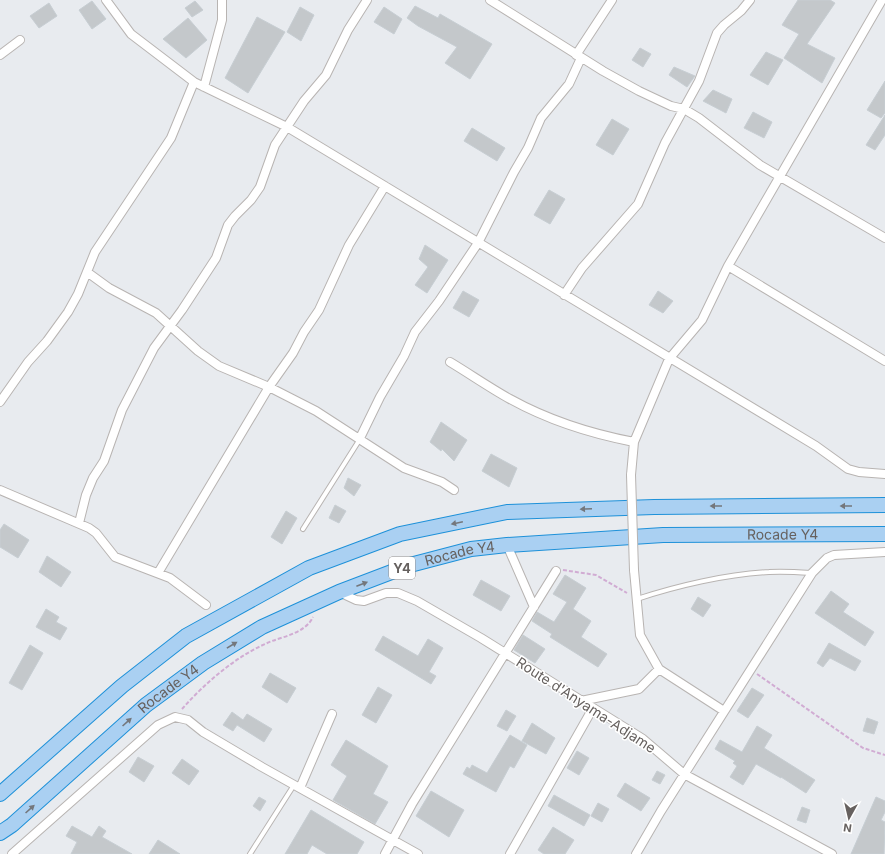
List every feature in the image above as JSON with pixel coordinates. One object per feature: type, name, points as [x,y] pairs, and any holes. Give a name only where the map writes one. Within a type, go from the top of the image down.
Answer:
[{"type":"highway","name":"Y4","points":[[0,794],[122,686],[186,636],[309,568],[400,534],[507,512],[654,507],[885,506]]},
{"type":"highway","name":"Rocade Y4","points":[[0,833],[12,825],[146,705],[203,663],[262,627],[339,592],[410,565],[471,549],[663,535],[885,534]]},
{"type":"street","points":[[106,0],[131,34],[194,82],[287,127],[816,446],[848,469],[859,472],[885,474]]},
{"type":"street","points":[[204,87],[222,20],[222,0]]},
{"type":"street","points":[[79,523],[86,495],[93,478],[104,461],[122,410],[154,348],[216,258],[228,225],[251,200],[260,187],[275,145],[304,101],[326,74],[348,30],[367,0]]},
{"type":"street","points":[[490,0],[579,57],[639,91],[671,106],[684,109],[724,136],[760,166],[885,238]]},
{"type":"street","points":[[360,438],[380,397],[404,356],[415,332],[439,301],[478,243],[528,148],[541,118],[569,84],[579,57],[612,0]]},
{"type":"street","points":[[564,294],[582,268],[638,204],[659,155],[705,67],[717,33],[724,25],[741,12],[750,0]]},
{"type":"street","points":[[724,711],[658,669],[640,635],[634,570],[631,475],[634,442],[670,359],[702,320],[728,266],[778,177],[882,0]]},
{"type":"street","points":[[0,55],[20,40]]},
{"type":"street","points":[[0,402],[28,362],[47,341],[68,312],[95,252],[171,138],[194,82]]},
{"type":"street","points":[[158,573],[269,387],[293,353],[304,332],[319,310],[349,246],[385,186]]},
{"type":"street","points":[[728,266],[885,361]]},
{"type":"street","points":[[87,272],[109,288],[156,313],[198,351],[219,366],[269,387],[316,411],[344,430],[360,438],[381,455],[404,468],[442,482],[454,490]]},
{"type":"street","points":[[450,362],[511,400],[563,422],[609,437],[634,442]]},
{"type":"street","points":[[0,490],[79,523],[96,533],[115,557],[158,573],[181,584],[206,605]]},
{"type":"street","points":[[507,546],[534,607]]},
{"type":"street","points":[[636,854],[684,774],[812,573],[827,558],[834,555],[885,552]]},
{"type":"street","points":[[385,854],[412,804],[556,571]]},
{"type":"street","name":"Route d'Anyama-Adjame","points":[[339,592],[356,600],[364,601],[386,593],[398,593],[417,601],[505,653],[643,739],[684,774],[832,854]]},
{"type":"street","points":[[581,701],[639,689],[658,669]]},
{"type":"street","points":[[510,854],[593,708]]},
{"type":"street","points":[[297,787],[332,714]]},
{"type":"street","points":[[12,854],[158,725],[175,717],[188,720],[223,744],[418,854]]},
{"type":"lane","points":[[303,528],[360,438]]},
{"type":"lane","points":[[637,599],[671,588],[725,578],[768,572],[812,573]]},
{"type":"lane","points":[[250,854],[297,787]]},
{"type":"path","points":[[556,571],[567,569],[596,575],[637,599]]},
{"type":"path","points":[[175,717],[200,688],[254,648],[299,631],[312,620],[315,612],[313,605]]},
{"type":"path","points":[[751,670],[863,748],[885,755]]},
{"type":"building","points":[[798,0],[830,0],[835,3],[807,44],[835,58],[822,83],[784,58],[799,34],[782,25]]},
{"type":"building","points":[[92,1],[106,19],[92,29],[79,10]]},
{"type":"building","points":[[195,1],[203,10],[192,17],[185,8]]},
{"type":"building","points":[[49,3],[57,16],[39,28],[30,16]]},
{"type":"building","points":[[415,6],[438,18],[440,14],[492,44],[470,79],[445,63],[457,47],[418,26],[407,18]]},
{"type":"building","points":[[300,7],[314,15],[301,41],[287,32]]},
{"type":"building","points":[[384,7],[402,19],[394,34],[374,22]]},
{"type":"building","points":[[257,17],[285,32],[248,93],[225,78]]},
{"type":"building","points":[[188,18],[207,40],[186,58],[163,39]]},
{"type":"building","points":[[640,48],[651,54],[643,67],[632,60]]},
{"type":"building","points":[[766,52],[783,60],[768,85],[750,75]]},
{"type":"building","points":[[674,67],[695,76],[687,87],[669,75]]},
{"type":"building","points":[[885,81],[885,113],[881,118],[867,110]]},
{"type":"building","points":[[713,90],[732,99],[726,113],[703,101]]},
{"type":"building","points":[[753,112],[772,122],[764,138],[744,128]]},
{"type":"building","points":[[885,115],[885,135],[875,150],[866,145]]},
{"type":"building","points":[[612,119],[629,129],[613,155],[596,145]]},
{"type":"building","points":[[472,128],[505,148],[497,161],[464,141]]},
{"type":"building","points":[[549,190],[565,199],[550,224],[534,215]]},
{"type":"building","points":[[425,245],[448,260],[427,293],[415,285],[428,267],[419,259]]},
{"type":"building","points":[[463,291],[479,300],[469,317],[453,308]]},
{"type":"building","points":[[658,291],[673,301],[663,313],[649,305]]},
{"type":"building","points":[[441,422],[467,440],[454,461],[442,449],[441,451],[430,442]]},
{"type":"building","points":[[491,454],[517,468],[509,487],[482,471]]},
{"type":"building","points":[[348,478],[361,485],[354,496],[344,488]]},
{"type":"building","points":[[335,505],[346,511],[339,523],[329,518]]},
{"type":"building","points":[[286,511],[297,518],[282,544],[271,537]]},
{"type":"building","points":[[4,524],[29,540],[18,558],[0,547],[0,530]]},
{"type":"building","points":[[47,556],[71,572],[61,587],[39,572]]},
{"type":"building","points":[[565,575],[586,588],[573,609],[591,621],[581,637],[607,654],[598,667],[550,637],[552,634],[532,621],[537,612],[554,622],[567,602],[553,594]]},
{"type":"building","points":[[481,580],[510,596],[501,611],[473,595]]},
{"type":"building","points":[[831,591],[849,604],[843,612],[874,632],[865,646],[815,613]]},
{"type":"building","points":[[698,597],[711,605],[703,617],[691,609]]},
{"type":"building","points":[[46,609],[59,617],[56,622],[67,628],[60,640],[36,627]]},
{"type":"building","points":[[523,635],[545,649],[535,663],[514,650]]},
{"type":"building","points":[[383,636],[418,656],[428,639],[443,648],[429,672],[436,676],[431,684],[375,650]]},
{"type":"building","points":[[829,643],[861,661],[855,671],[830,658],[823,667],[817,663]]},
{"type":"building","points":[[30,645],[43,653],[22,690],[9,683]]},
{"type":"building","points":[[270,673],[296,688],[287,703],[262,687]]},
{"type":"building","points":[[378,687],[392,695],[376,723],[362,715]]},
{"type":"building","points":[[752,688],[764,695],[748,718],[737,711]]},
{"type":"building","points":[[506,710],[516,716],[507,731],[497,726]]},
{"type":"building","points":[[232,712],[243,720],[247,714],[272,729],[264,742],[237,725],[233,731],[223,725]]},
{"type":"building","points":[[867,718],[878,722],[874,734],[863,731]]},
{"type":"building","points":[[532,723],[555,738],[546,754],[522,741]]},
{"type":"building","points":[[757,726],[772,735],[764,748],[815,780],[806,793],[781,777],[756,764],[743,785],[730,777],[737,766],[733,763],[735,761],[715,749],[720,740],[742,752]]},
{"type":"building","points":[[510,735],[527,745],[514,768],[510,766],[496,792],[463,774],[467,767],[470,769],[472,765],[487,773]]},
{"type":"building","points":[[346,740],[388,766],[373,794],[388,802],[375,824],[333,800],[347,776],[331,765]]},
{"type":"building","points":[[577,751],[589,758],[579,775],[567,768]]},
{"type":"building","points":[[138,757],[154,766],[144,782],[129,772]]},
{"type":"building","points":[[182,759],[199,771],[189,785],[172,773]]},
{"type":"building","points":[[657,771],[665,775],[660,784],[652,780]]},
{"type":"building","points":[[625,783],[650,798],[641,811],[617,796]]},
{"type":"building","points":[[431,791],[464,810],[449,837],[416,816]]},
{"type":"building","points":[[554,795],[590,815],[584,826],[548,806]]},
{"type":"building","points":[[259,797],[266,801],[260,811],[253,806]]},
{"type":"building","points":[[876,797],[885,801],[885,812],[881,820],[885,822],[884,854],[851,854]]},
{"type":"building","points":[[598,803],[609,809],[602,822],[591,816]]},
{"type":"building","points":[[802,807],[810,810],[806,823],[797,820]]},
{"type":"building","points":[[311,810],[364,842],[357,854],[327,854],[312,845],[307,854],[285,854]]},
{"type":"building","points":[[72,826],[92,837],[99,826],[106,831],[102,837],[132,854],[71,854],[77,842],[66,836]]},
{"type":"building","points":[[553,827],[574,840],[565,854],[544,854],[538,850]]},
{"type":"building","points":[[158,840],[180,854],[149,854]]}]
